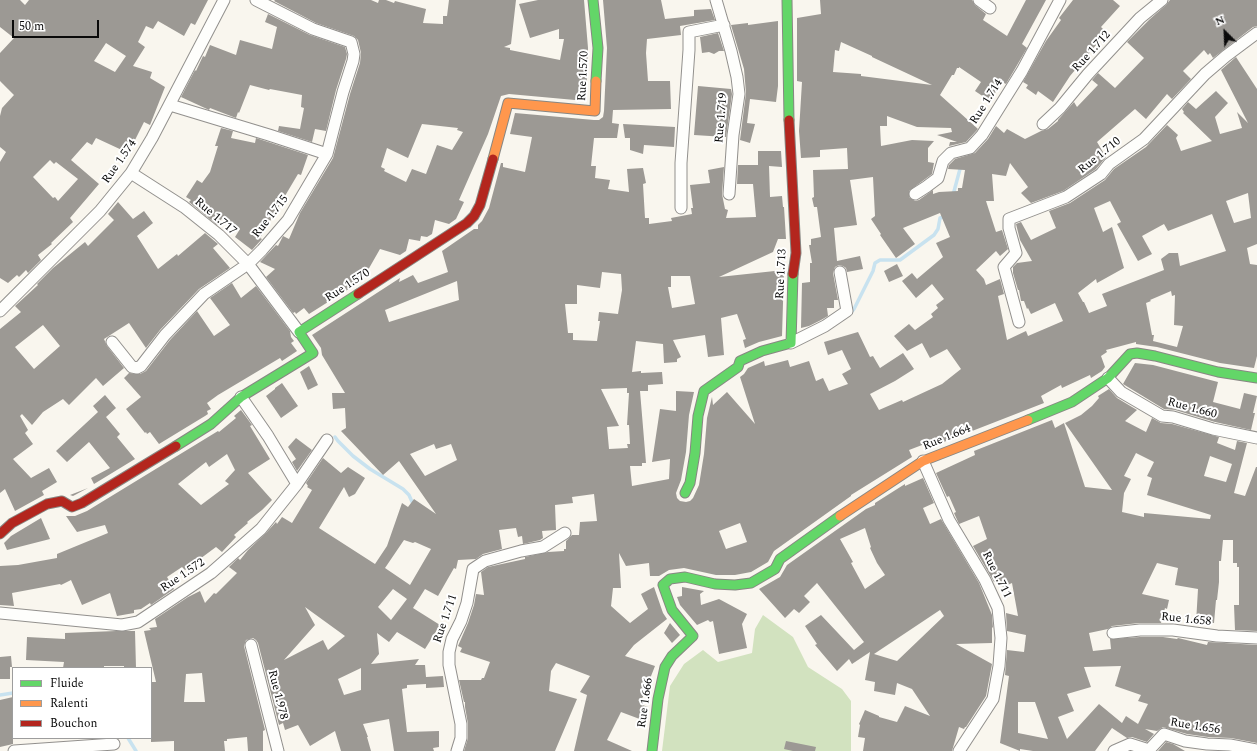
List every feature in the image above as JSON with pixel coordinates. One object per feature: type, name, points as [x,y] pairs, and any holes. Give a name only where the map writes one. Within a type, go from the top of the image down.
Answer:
[{"type":"street","name":"Rue 1.574","points":[[0,311],[100,211],[131,173],[170,105],[224,0]]},
{"type":"street","name":"Rue 1.715","points":[[112,342],[132,367],[137,368],[141,366],[165,335],[204,294],[248,264],[288,220],[327,154],[343,92],[353,61],[354,54],[351,42],[313,29],[256,0]]},
{"type":"street","name":"Rue 1.570","points":[[299,332],[466,223],[474,216],[480,205],[508,103],[594,111],[598,48],[593,0]]},
{"type":"street","name":"Rue 1.719","points":[[716,0],[734,64],[739,94],[733,135],[729,194]]},
{"type":"street","name":"Rue 1.713","points":[[787,0],[788,93],[796,253],[792,283],[791,343]]},
{"type":"street","points":[[979,0],[990,8]]},
{"type":"street","name":"Rue 1.714","points":[[915,194],[938,178],[943,162],[951,153],[970,148],[982,135],[1022,71],[1060,0]]},
{"type":"street","name":"Rue 1.712","points":[[1043,124],[1060,108],[1088,74],[1140,18],[1162,0]]},
{"type":"street","points":[[681,208],[681,163],[689,32],[724,25]]},
{"type":"street","name":"Rue 1.710","points":[[1019,322],[1004,267],[1016,253],[1009,228],[1009,219],[1066,197],[1101,174],[1110,164],[1144,138],[1205,74],[1257,33]]},
{"type":"street","points":[[170,105],[327,154]]},
{"type":"street","name":"Rue 1.717","points":[[131,173],[190,212],[219,235],[248,264],[299,332]]},
{"type":"street","points":[[685,493],[690,483],[695,453],[698,416],[704,392],[738,366],[740,361],[762,351],[791,343],[824,326],[847,311],[840,272]]},
{"type":"street","points":[[0,534],[12,523],[46,504],[62,502],[72,506],[82,503],[211,424],[241,397],[313,353],[299,332]]},
{"type":"street","name":"Rue 1.664","points":[[663,585],[670,579],[685,578],[715,584],[735,585],[751,583],[775,568],[780,558],[861,501],[923,461],[1072,402],[1108,378],[1130,354],[1137,353],[1218,372],[1257,378]]},
{"type":"street","name":"Rue 1.660","points":[[1108,378],[1120,392],[1162,416],[1173,417],[1213,429],[1257,438]]},
{"type":"street","points":[[241,397],[268,436],[297,484]]},
{"type":"street","name":"Rue 1.572","points":[[0,613],[122,625],[138,622],[211,573],[261,529],[297,484],[327,440]]},
{"type":"street","name":"Rue 1.711","points":[[923,461],[949,520],[985,580],[998,608],[1001,638],[999,666],[993,700],[959,751]]},
{"type":"street","name":"Rue 1.711","points":[[457,751],[461,738],[461,724],[449,665],[448,652],[467,603],[474,569],[485,562],[521,551],[543,547],[565,533]]},
{"type":"street","name":"Rue 1.666","points":[[652,751],[658,699],[665,667],[672,656],[694,636],[672,610],[663,585]]},
{"type":"street","name":"Rue 1.658","points":[[1113,633],[1140,630],[1173,630],[1217,636],[1257,638]]},
{"type":"street","name":"Rue 1.978","points":[[251,645],[278,751]]},
{"type":"street","name":"Rue 1.656","points":[[1114,751],[1130,744],[1149,750],[1164,734],[1185,742],[1230,745],[1257,750]]},
{"type":"street","points":[[14,751],[114,744]]},
{"type":"green space","points":[[763,615],[793,637],[808,667],[842,689],[851,701],[851,751],[662,751],[670,686],[684,664],[703,650],[718,662],[752,653],[755,629]]},
{"type":"building","points":[[0,0],[20,0],[25,5],[29,0],[208,0],[195,25],[191,23],[184,36],[158,21],[153,29],[146,26],[138,42],[145,47],[133,66],[152,72],[150,78],[165,87],[150,125],[144,122],[131,148],[127,146],[124,151],[96,138],[92,145],[87,142],[71,160],[99,184],[70,218],[73,222],[51,243],[52,244],[38,255],[41,260],[28,273],[26,270],[19,277],[17,275],[8,283],[0,278],[0,162],[6,152],[0,147],[0,116],[2,108],[14,95],[0,81],[0,53],[14,38],[0,27]],"holes":[[[106,43],[126,56],[115,72],[94,61]],[[50,160],[54,164],[56,162],[78,179],[58,201],[55,197],[53,198],[33,177]]]},
{"type":"building","points":[[371,0],[378,3],[379,0],[386,0],[394,3],[395,1],[426,9],[423,23],[443,24],[443,16],[447,16],[449,0],[516,0],[511,44],[504,47],[510,48],[510,50],[560,60],[564,39],[559,39],[559,29],[530,38],[519,4],[538,0],[584,0],[588,48],[586,101],[509,94],[501,96],[488,134],[459,200],[464,202],[456,219],[449,224],[435,220],[432,234],[427,237],[421,236],[420,241],[409,239],[406,251],[400,255],[380,249],[364,277],[355,285],[309,314],[304,308],[296,314],[295,312],[293,313],[266,277],[275,269],[260,262],[276,245],[278,246],[283,236],[289,239],[300,213],[333,158],[360,63],[361,53],[358,40],[354,36],[316,23],[274,1]],"holes":[[[422,124],[458,128],[457,130],[463,132],[452,150],[437,145],[426,174],[412,169],[406,182],[384,171],[385,169],[381,167],[387,148],[408,158]]]},
{"type":"building","points":[[603,0],[661,0],[665,19],[694,16],[694,10],[711,9],[715,20],[680,26],[681,35],[647,39],[646,53],[648,81],[670,81],[671,109],[613,110],[612,123],[619,124],[617,138],[594,138],[591,166],[596,166],[595,178],[610,180],[608,189],[629,192],[627,169],[643,168],[646,183],[643,184],[645,218],[649,218],[649,224],[672,221],[671,218],[692,214],[691,208],[693,208],[690,185],[710,183],[708,170],[724,167],[722,194],[725,209],[728,210],[726,218],[756,217],[753,184],[737,184],[738,165],[758,165],[758,151],[781,151],[782,167],[769,166],[770,197],[782,196],[786,239],[778,239],[773,252],[719,277],[784,270],[782,336],[759,342],[745,348],[743,340],[746,339],[737,314],[721,318],[724,355],[708,357],[705,335],[673,340],[681,357],[677,359],[677,362],[664,363],[663,344],[636,341],[632,372],[662,372],[663,384],[648,385],[648,391],[640,391],[646,463],[642,463],[642,466],[630,466],[632,486],[669,479],[670,459],[652,462],[660,409],[676,411],[676,391],[694,392],[689,415],[686,452],[681,480],[676,493],[677,498],[680,501],[686,502],[693,498],[699,485],[704,454],[707,418],[712,397],[713,405],[727,392],[755,424],[740,377],[748,368],[764,361],[765,366],[788,360],[790,367],[809,361],[816,381],[823,378],[829,391],[848,384],[842,374],[851,369],[842,350],[828,355],[824,342],[858,332],[870,357],[873,356],[880,368],[903,353],[914,369],[870,394],[879,410],[902,400],[903,402],[942,384],[961,369],[947,349],[930,358],[922,343],[907,351],[894,336],[909,324],[915,330],[933,317],[931,314],[938,308],[936,305],[944,299],[932,284],[916,298],[902,281],[912,273],[917,279],[943,257],[936,243],[950,237],[940,213],[903,228],[915,244],[896,258],[871,219],[875,216],[873,177],[850,180],[857,225],[834,228],[837,261],[860,256],[863,269],[847,272],[846,268],[843,266],[839,265],[835,267],[833,273],[838,300],[834,300],[834,308],[827,308],[828,316],[809,326],[801,328],[802,283],[810,282],[810,263],[812,263],[809,245],[811,245],[811,239],[821,237],[817,207],[814,207],[812,198],[814,197],[813,170],[848,169],[847,148],[820,150],[820,157],[801,158],[799,131],[802,82],[797,81],[797,18],[821,14],[820,0],[972,0],[975,5],[986,14],[983,20],[1007,36],[1026,0],[1046,0],[1022,44],[1027,48],[1006,84],[1002,82],[990,101],[975,91],[981,82],[959,67],[954,75],[952,75],[940,95],[978,129],[966,142],[949,146],[950,142],[957,142],[937,135],[952,132],[951,128],[917,127],[887,116],[887,126],[880,126],[881,146],[912,140],[934,141],[928,148],[928,162],[934,163],[932,174],[909,191],[909,197],[915,201],[919,200],[933,190],[933,194],[939,192],[958,191],[958,188],[962,188],[965,170],[948,169],[949,165],[955,159],[975,153],[988,139],[996,126],[1004,133],[1007,129],[1025,139],[1048,129],[1058,121],[1074,102],[1077,107],[1098,85],[1092,80],[1098,73],[1115,88],[1144,58],[1127,42],[1170,0],[1257,0],[1257,26],[1253,27],[1213,58],[1210,53],[1208,55],[1204,50],[1183,71],[1191,79],[1172,99],[1167,94],[1146,119],[1135,109],[1097,142],[1106,157],[1096,169],[1063,191],[1031,203],[1021,193],[1028,187],[1010,163],[1006,176],[992,174],[994,201],[986,201],[996,232],[1002,230],[1008,249],[1000,256],[996,251],[976,270],[984,279],[986,285],[1000,279],[1004,294],[998,296],[1007,340],[1026,331],[1028,336],[1063,321],[1055,303],[1031,314],[1024,301],[1021,301],[1013,273],[1013,267],[1017,263],[1032,261],[1020,240],[1016,224],[1021,222],[1031,240],[1056,228],[1049,211],[1070,203],[1105,180],[1114,169],[1146,147],[1167,125],[1178,135],[1176,138],[1181,151],[1212,141],[1183,113],[1184,112],[1182,109],[1188,102],[1196,109],[1216,91],[1228,103],[1215,117],[1220,134],[1242,128],[1237,112],[1248,123],[1221,70],[1236,57],[1257,89],[1257,244],[1247,248],[1250,264],[1257,265],[1257,356],[1254,368],[1220,363],[1157,347],[1136,344],[1136,342],[1106,350],[1107,352],[1101,356],[1105,367],[1102,371],[1091,378],[1090,375],[1062,388],[1061,385],[1041,396],[1044,403],[931,447],[930,442],[909,450],[912,457],[851,495],[774,551],[768,562],[751,572],[735,575],[716,575],[684,568],[669,570],[659,576],[650,576],[649,563],[626,566],[619,553],[621,588],[613,588],[611,606],[630,623],[648,609],[641,594],[654,587],[663,613],[667,619],[634,645],[625,656],[655,666],[640,704],[648,707],[645,721],[621,712],[607,740],[632,751],[574,751],[587,695],[580,692],[590,676],[556,663],[551,671],[549,691],[577,699],[555,751],[464,751],[468,738],[468,724],[465,702],[459,680],[481,680],[484,678],[490,662],[460,652],[462,648],[458,646],[468,623],[476,594],[484,595],[481,572],[488,567],[525,559],[525,557],[548,552],[564,551],[564,549],[566,549],[566,541],[572,535],[579,535],[580,522],[597,521],[594,494],[572,497],[573,503],[555,505],[556,530],[542,531],[543,538],[540,540],[523,544],[522,536],[518,537],[516,528],[499,530],[502,549],[483,554],[476,559],[458,560],[456,569],[454,568],[438,596],[425,589],[413,608],[440,625],[425,649],[397,632],[389,642],[377,633],[379,654],[371,664],[419,659],[415,665],[425,665],[426,677],[443,676],[444,687],[426,688],[426,684],[407,685],[407,688],[402,689],[407,732],[439,731],[439,747],[433,748],[434,751],[394,751],[389,719],[363,724],[371,751],[341,751],[335,731],[310,746],[298,725],[285,730],[283,723],[279,725],[258,643],[253,638],[246,640],[244,646],[265,730],[263,731],[263,751],[248,751],[247,737],[227,739],[227,741],[224,741],[225,751],[174,751],[174,741],[151,742],[152,682],[156,682],[144,631],[151,630],[149,628],[157,627],[155,619],[188,597],[200,591],[205,603],[237,573],[229,567],[238,558],[240,560],[276,522],[277,524],[282,517],[292,523],[312,490],[307,487],[308,486],[306,483],[323,458],[341,473],[348,467],[365,478],[355,494],[349,497],[344,487],[319,528],[375,564],[387,546],[402,503],[408,507],[414,499],[436,514],[399,461],[383,475],[341,431],[346,428],[345,408],[333,409],[332,393],[345,393],[322,355],[321,348],[312,335],[400,278],[399,282],[413,275],[418,283],[448,272],[442,251],[474,229],[478,229],[478,225],[489,208],[501,163],[503,163],[503,167],[525,172],[532,137],[510,134],[515,113],[599,120],[603,117],[607,48]],"holes":[[[841,42],[932,85],[861,76],[861,74],[833,72],[835,50],[839,51]],[[1248,193],[1251,218],[1234,223],[1226,201]],[[1110,201],[1121,222],[1117,224],[1138,261],[1152,254],[1142,236],[1164,224],[1168,231],[1212,214],[1226,251],[1180,266],[1178,253],[1169,253],[1161,259],[1164,270],[1102,294],[1107,306],[1089,313],[1078,293],[1096,279],[1097,283],[1124,268],[1112,227],[1103,232],[1094,208]],[[602,272],[621,274],[622,290],[618,314],[599,312],[598,321],[600,321],[597,341],[573,340],[573,333],[568,333],[565,304],[577,304],[577,285],[600,288]],[[671,276],[690,276],[695,304],[672,308],[668,287],[671,287]],[[457,281],[459,300],[389,322],[385,310]],[[1171,291],[1172,296],[1175,295],[1174,325],[1183,326],[1177,347],[1153,341],[1154,335],[1152,335],[1146,303],[1151,301],[1150,300]],[[627,388],[627,393],[629,393],[627,425],[629,425],[630,444],[627,444],[628,448],[609,449],[607,427],[619,426],[601,389]],[[434,444],[436,449],[451,444],[457,460],[425,476],[410,454]],[[740,523],[747,542],[726,549],[719,531]],[[404,540],[413,543],[415,542],[431,549],[410,585],[385,568]],[[393,589],[407,599],[391,620],[378,607]],[[305,607],[345,636],[328,650],[323,640],[284,660],[315,625]],[[361,668],[361,690],[344,695],[338,679]],[[202,673],[205,702],[184,702],[186,674]]]},
{"type":"building","points":[[1073,0],[1113,0],[1120,6],[1101,27],[1105,31],[1102,34],[1102,38],[1070,76],[1053,102],[1038,91],[1036,95],[1026,88],[1028,85],[1023,82],[1046,41],[1061,20],[1059,18]]},
{"type":"building","points":[[268,14],[310,35],[345,47],[347,54],[346,59],[336,90],[326,131],[315,129],[312,142],[278,131],[279,126],[300,129],[304,108],[301,107],[302,95],[269,90],[250,85],[236,118],[210,108],[209,110],[181,97],[203,56],[205,57],[210,45],[236,55],[240,40],[272,49],[277,27],[265,22]]},
{"type":"building","points":[[778,21],[778,86],[776,102],[750,99],[747,123],[755,124],[750,143],[740,140],[746,93],[744,69],[731,25],[748,23],[748,25]]},
{"type":"building","points":[[718,33],[724,51],[719,51],[714,54],[709,52],[702,53],[700,37]]},
{"type":"building","points":[[698,86],[731,89],[732,94],[726,137],[694,135]]},
{"type":"building","points":[[623,124],[675,127],[674,147],[644,145],[643,154],[630,150],[630,138],[625,138]]},
{"type":"building","points":[[221,128],[233,131],[231,138],[255,143],[256,138],[308,155],[301,175],[298,174],[260,238],[262,239],[252,250],[235,237],[240,229],[223,217],[217,225],[189,202],[191,200],[186,197],[197,180],[202,183],[210,172],[218,146],[215,146]]},
{"type":"building","points":[[118,202],[133,219],[144,211],[153,223],[137,236],[158,269],[177,254],[178,256],[205,233],[218,244],[213,248],[230,268],[199,289],[160,330],[146,348],[129,323],[104,339],[107,346],[124,368],[103,386],[96,378],[69,405],[63,399],[43,412],[32,425],[22,414],[20,416],[28,430],[25,433],[33,444],[13,459],[31,478],[49,468],[57,482],[42,491],[44,495],[15,511],[5,489],[0,493],[0,329],[21,312],[15,306],[38,285],[37,284],[53,268],[85,242],[88,246],[114,220],[108,214]],"holes":[[[43,325],[60,346],[34,369],[15,347]]]},
{"type":"building","points":[[897,264],[903,276],[889,282],[884,271]]},
{"type":"building","points":[[232,283],[241,298],[256,286],[290,331],[291,337],[294,341],[291,343],[297,351],[282,361],[280,358],[218,395],[207,403],[211,409],[207,411],[208,414],[159,444],[150,432],[147,434],[146,432],[145,433],[126,409],[141,397],[124,378],[129,373],[140,374],[146,371],[170,340],[197,311],[214,336],[230,325],[210,298]]},
{"type":"building","points":[[1135,363],[1153,365],[1218,382],[1213,402],[1240,409],[1244,393],[1257,396],[1251,430],[1215,422],[1175,410],[1164,409],[1123,384]]},
{"type":"building","points":[[309,366],[318,385],[308,390],[300,372]]},
{"type":"building","points":[[282,383],[298,406],[281,418],[266,396]]},
{"type":"building","points":[[1109,389],[1117,398],[1137,410],[1125,421],[1146,432],[1152,418],[1161,423],[1172,424],[1219,437],[1217,443],[1235,450],[1237,441],[1247,443],[1234,493],[1245,496],[1257,467],[1257,631],[1235,630],[1234,605],[1239,605],[1239,567],[1237,567],[1237,563],[1233,563],[1233,540],[1223,540],[1221,561],[1219,561],[1219,582],[1214,623],[1196,623],[1198,589],[1175,585],[1178,568],[1157,563],[1142,594],[1169,600],[1161,623],[1139,623],[1112,626],[1108,629],[1089,633],[1093,651],[1111,649],[1110,639],[1140,637],[1178,638],[1207,645],[1208,642],[1257,645],[1257,743],[1231,738],[1187,734],[1163,727],[1157,731],[1145,729],[1154,734],[1147,742],[1132,737],[1127,738],[1112,728],[1095,751],[1033,751],[1020,749],[1020,751],[1000,743],[1009,676],[1005,675],[1007,650],[1024,652],[1026,635],[1007,631],[1006,613],[1018,616],[1012,583],[1003,587],[1000,580],[994,582],[973,546],[987,539],[979,516],[959,524],[954,513],[956,512],[949,496],[947,497],[936,473],[975,455],[974,451],[1052,420],[1055,428],[1064,423],[1085,487],[1112,490],[1065,423],[1081,415],[1092,406],[1099,398],[1098,396]],"holes":[[[1136,453],[1154,462],[1147,476],[1152,478],[1147,495],[1211,515],[1210,519],[1144,513],[1144,517],[1122,512],[1124,493],[1131,479],[1124,476]],[[1210,456],[1232,464],[1226,482],[1204,476]],[[1121,666],[1115,686],[1141,695],[1138,701],[1148,704],[1138,724],[1126,716],[1122,723],[1099,704],[1067,739],[1058,717],[1074,711],[1067,694],[1091,687],[1084,667]],[[1018,702],[1035,702],[1048,739],[1018,733]]]},
{"type":"building","points":[[105,395],[116,408],[106,417],[120,434],[117,437],[135,459],[94,484],[91,478],[110,468],[89,442],[67,462],[56,451],[98,412],[93,406]]},
{"type":"building","points":[[241,410],[252,425],[250,426],[270,459],[248,473],[272,500],[234,535],[236,537],[222,552],[216,547],[185,570],[182,567],[167,577],[174,589],[151,605],[150,603],[141,609],[134,610],[134,613],[117,616],[110,593],[82,605],[71,580],[61,585],[12,593],[14,606],[0,605],[0,566],[18,565],[57,558],[57,554],[108,533],[105,525],[77,532],[66,516],[75,516],[87,511],[218,431],[219,432],[236,418],[234,416]],"holes":[[[227,454],[235,470],[225,481],[229,484],[201,505],[178,484],[206,462],[209,467]]]},
{"type":"building","points":[[296,438],[312,450],[297,471],[292,462],[296,459],[288,447]]},
{"type":"building","points":[[923,478],[934,503],[923,508],[930,524],[941,519],[979,583],[992,615],[992,643],[956,644],[992,664],[986,696],[966,727],[964,729],[959,727],[952,751],[863,751],[865,738],[858,737],[859,724],[865,710],[879,717],[897,722],[905,706],[930,716],[912,689],[897,683],[895,695],[874,691],[875,682],[865,680],[870,652],[852,664],[849,659],[837,671],[815,645],[817,644],[805,626],[821,615],[854,650],[864,642],[817,583],[804,596],[810,602],[799,613],[794,609],[785,618],[759,589],[780,577],[787,565],[866,509],[875,505],[875,503],[905,484],[905,486]],"holes":[[[865,528],[871,547],[870,548],[885,575],[865,589],[851,563],[853,562],[840,539]],[[940,610],[944,616],[897,661],[874,654]]]},
{"type":"building","points":[[88,488],[73,496],[70,495]]},
{"type":"building","points":[[41,518],[50,539],[7,550],[4,543],[11,536]]},
{"type":"building","points":[[682,587],[704,591],[700,594],[701,605],[719,599],[747,614],[742,624],[747,648],[719,654],[713,621],[710,622],[708,620],[697,625],[680,605],[677,597],[682,596]]},
{"type":"building","points":[[670,623],[680,635],[672,643],[664,633]]},
{"type":"building","points":[[135,631],[136,667],[63,667],[64,662],[26,660],[27,637],[65,639],[65,633]]},
{"type":"building","points":[[11,656],[12,667],[10,667],[10,679],[0,679],[0,657]]},
{"type":"building","points":[[12,697],[13,744],[0,747],[0,700]]},
{"type":"building","points":[[786,741],[816,747],[815,751],[793,751],[784,749]]},
{"type":"building","points":[[1166,742],[1173,744],[1185,751],[1158,751]]},
{"type":"waterway","points":[[953,195],[960,169]]},
{"type":"waterway","points":[[850,314],[873,271],[875,263],[880,260],[900,260],[934,235],[938,229],[940,218],[946,216]]},
{"type":"waterway","points":[[335,437],[353,456],[370,469],[403,489],[409,495],[413,504]]},
{"type":"waterway","points":[[0,695],[12,693]]},
{"type":"waterway","points":[[129,739],[136,751]]},
{"type":"traffic: fast","points":[[593,0],[598,48],[596,81]]},
{"type":"traffic: fast","points":[[787,0],[789,120]]},
{"type":"traffic: fast","points":[[685,493],[690,483],[695,453],[698,416],[704,391],[738,367],[740,361],[762,351],[791,343],[793,274]]},
{"type":"traffic: fast","points":[[176,446],[211,424],[241,397],[313,353],[299,332],[358,294]]},
{"type":"traffic: fast","points":[[1028,420],[1072,402],[1108,378],[1130,354],[1137,353],[1155,356],[1218,372],[1257,378]]},
{"type":"traffic: fast","points":[[652,751],[658,699],[665,667],[672,656],[693,636],[672,610],[663,585],[670,579],[685,577],[715,584],[735,585],[751,583],[775,569],[780,559],[840,516]]},
{"type":"traffic: slow","points":[[493,159],[508,103],[595,111],[596,81]]},
{"type":"traffic: slow","points":[[840,516],[923,461],[1028,420]]},
{"type":"traffic: jam","points":[[789,120],[796,253],[793,274]]},
{"type":"traffic: jam","points":[[358,294],[467,223],[474,216],[480,205],[493,159]]},
{"type":"traffic: jam","points":[[0,534],[12,523],[47,504],[62,501],[72,507],[82,503],[176,446]]}]
